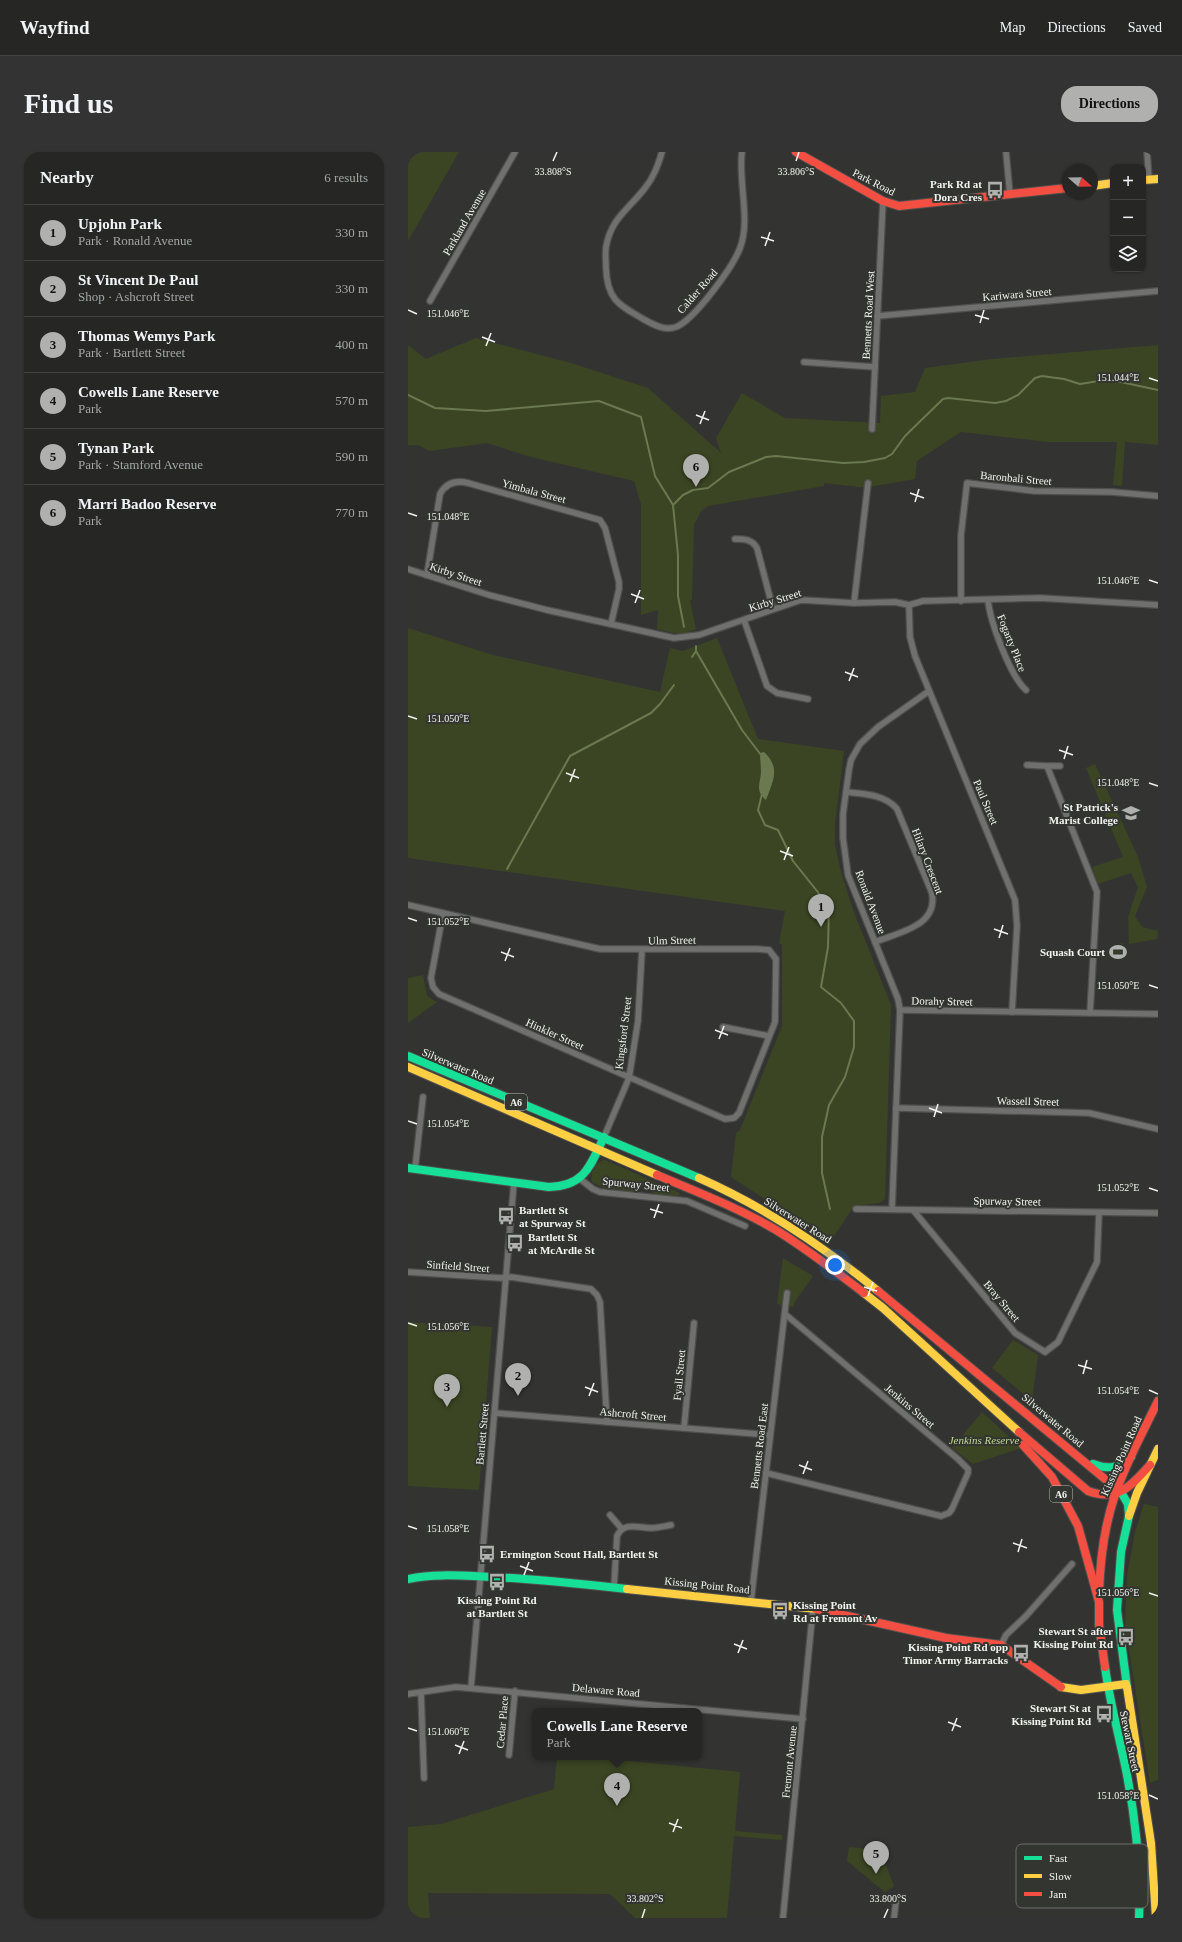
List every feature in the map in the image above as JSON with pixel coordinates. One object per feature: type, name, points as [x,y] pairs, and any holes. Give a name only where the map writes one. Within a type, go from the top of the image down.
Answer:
[{"type":"main road","name":"Park Road","points":[[796,152],[883,202],[893,205],[906,206],[1062,189]]},
{"type":"main road","points":[[1146,180],[1158,179]]},
{"type":"main road","points":[[1098,185],[1110,183]]},
{"type":"main road","name":"Silverwater Road","points":[[408,1056],[604,1137],[725,1190],[796,1229],[856,1273],[1084,1460],[1118,1492],[1128,1504],[1130,1516]]},
{"type":"main road","name":"Silverwater Road","points":[[408,1067],[734,1208],[776,1230],[822,1261],[883,1308],[989,1406],[1082,1487],[1095,1494],[1118,1492]]},
{"type":"main road","name":"Kingsford Street","points":[[580,1179],[604,1137]]},
{"type":"main road","points":[[411,1168],[560,1188],[570,1186],[580,1179]]},
{"type":"main road","name":"Kissing Point Road","points":[[1108,1688],[1099,1625],[1101,1556],[1118,1492],[1131,1457],[1158,1401]]},
{"type":"main road","name":"Silverwater Road","points":[[989,1406],[1008,1430],[1032,1452],[1052,1477],[1078,1526],[1099,1602]]},
{"type":"main road","points":[[1126,1684],[1117,1610],[1121,1552],[1130,1516],[1158,1450]]},
{"type":"main road","points":[[1084,1460],[1108,1469],[1119,1467],[1131,1457]]},
{"type":"main road","points":[[1118,1492],[1130,1486],[1150,1466]]},
{"type":"main road","name":"Kissing Point Road","points":[[408,1579],[455,1575],[481,1576],[751,1600],[813,1608],[946,1638],[987,1642],[1001,1645],[1061,1687],[1082,1690],[1108,1688],[1126,1684]]},
{"type":"main road","name":"Stewart Street","points":[[1126,1684],[1151,1843],[1156,1918]]},
{"type":"main road","name":"Stewart Street","points":[[1108,1688],[1127,1776],[1137,1844]]},
{"type":"main road","name":"Stewart Street","points":[[1139,1908],[1139,1918]]},
{"type":"street","name":"Parkland Avenue","points":[[430,302],[515,152]]},
{"type":"street","name":"Calder Road","points":[[662,152],[656,170],[648,184],[615,222],[609,235],[606,253],[608,286],[613,298],[625,308],[656,326],[666,329],[676,327],[689,317],[728,271],[738,254],[742,242],[743,230],[740,168],[742,152]]},
{"type":"street","points":[[1006,152],[1010,195]]},
{"type":"street","points":[[1146,180],[1147,152]]},
{"type":"street","name":"Bennetts Road West","points":[[872,429],[883,202]]},
{"type":"street","name":"Kariwara Street","points":[[877,316],[1158,291]]},
{"type":"street","points":[[804,362],[875,367]]},
{"type":"street","name":"Yimbala Street","points":[[427,575],[440,494],[447,485],[453,483],[468,483],[600,520],[605,528],[619,582],[619,589],[611,624]]},
{"type":"street","points":[[854,603],[868,483]]},
{"type":"street","name":"Baronbali Street","points":[[961,601],[961,535],[966,483],[1034,491],[1112,492],[1158,496]]},
{"type":"street","points":[[735,539],[747,539],[755,544],[773,609]]},
{"type":"street","name":"Kirby Street","points":[[408,569],[490,595],[666,637],[681,638],[699,635],[801,600],[854,603],[895,602],[909,605],[922,601],[1040,598],[1158,605]]},
{"type":"street","name":"Fogarty Place","points":[[988,600],[992,620],[1013,674],[1020,685],[1026,690]]},
{"type":"street","name":"Paul Street","points":[[909,605],[912,647],[1015,900],[1017,926],[1012,1012]]},
{"type":"street","points":[[744,620],[767,686],[777,693],[808,699]]},
{"type":"street","name":"Ronald Avenue","points":[[900,1010],[898,1000],[848,875],[843,838],[846,792],[851,760],[860,744],[878,726],[929,691]]},
{"type":"street","points":[[1027,765],[1060,766]]},
{"type":"street","points":[[1047,766],[1097,892],[1090,1013]]},
{"type":"street","name":"Hilary Crescent","points":[[846,792],[880,797],[892,803],[897,809],[932,893],[933,908],[927,919],[875,942]]},
{"type":"street","name":"Ulm Street","points":[[408,905],[600,949],[769,950],[776,959],[775,1022],[739,1112]]},
{"type":"street","name":"Hinkler Street","points":[[443,913],[431,978],[433,987],[439,994],[725,1119],[734,1118],[739,1112]]},
{"type":"street","name":"Kingsford Street","points":[[604,1137],[629,1078],[638,1021],[642,950]]},
{"type":"street","name":"Dorahy Street","points":[[892,1209],[900,1010],[1158,1014]]},
{"type":"street","points":[[723,1027],[769,1036]]},
{"type":"street","points":[[411,1168],[423,1098]]},
{"type":"street","name":"Wassell Street","points":[[896,1108],[1088,1113],[1158,1129]]},
{"type":"street","name":"Spurway Street","points":[[580,1179],[593,1189],[600,1192],[692,1202],[744,1226]]},
{"type":"street","name":"Bartlett Street","points":[[471,1688],[514,1182]]},
{"type":"street","name":"Spurway Street","points":[[856,1209],[1158,1213]]},
{"type":"street","name":"Bray Street","points":[[914,1210],[1015,1334],[1045,1352],[1058,1342],[1097,1262],[1099,1213]]},
{"type":"street","name":"Sinfield Street","points":[[408,1272],[506,1278],[591,1289],[597,1295],[600,1302],[602,1317],[608,1422]]},
{"type":"street","name":"Bennetts Road East","points":[[751,1600],[787,1293]]},
{"type":"street","name":"Jenkins Street","points":[[766,1473],[941,1516],[948,1513],[952,1509],[968,1473],[968,1469],[958,1459],[785,1314]]},
{"type":"street","name":"Fyall Street","points":[[684,1428],[694,1323]]},
{"type":"street","name":"Ashcroft Street","points":[[494,1413],[770,1435]]},
{"type":"street","points":[[610,1515],[622,1529]]},
{"type":"street","points":[[614,1587],[617,1536],[622,1529],[629,1526],[653,1528],[671,1525]]},
{"type":"street","points":[[1001,1645],[1006,1634],[1026,1616],[1072,1564]]},
{"type":"street","name":"Fremont Avenue","points":[[783,1918],[813,1608]]},
{"type":"street","name":"Delaware Road","points":[[408,1694],[456,1687],[686,1708]]},
{"type":"street","points":[[421,1692],[424,1778]]},
{"type":"street","name":"Cedar Place","points":[[509,1755],[515,1692]]},
{"type":"street","name":"Delaware Road","points":[[702,1710],[803,1719]]},
{"type":"street","points":[[894,1918],[896,1901]]},
{"type":"green space","points":[[408,152],[459,152],[408,241]]},
{"type":"green space","points":[[476,338],[571,363],[648,388],[721,453],[716,438],[742,393],[785,418],[880,423],[881,396],[915,392],[925,368],[992,359],[1158,345],[1158,445],[1125,442],[1122,486],[1113,485],[1117,442],[1048,442],[961,432],[917,461],[915,479],[875,486],[859,487],[824,483],[824,486],[708,506],[701,511],[694,525],[692,600],[690,601],[696,629],[681,635],[657,629],[658,610],[641,615],[641,504],[634,481],[531,457],[487,443],[430,451],[418,445],[408,445],[408,345],[426,359]]},
{"type":"green space","points":[[408,628],[493,655],[660,692],[670,648],[683,651],[717,638],[758,739],[844,751],[835,824],[835,845],[841,872],[853,910],[891,1005],[885,1199],[879,1203],[854,1206],[830,1242],[731,1177],[736,1133],[740,1130],[782,1026],[782,945],[779,943],[785,911],[408,858]]},
{"type":"green space","points":[[1095,764],[1138,857],[1147,887],[1135,916],[1142,927],[1158,931],[1157,939],[1129,944],[1128,917],[1138,887],[1131,873],[1098,884],[1092,867],[1123,857],[1086,768]]},
{"type":"green space","name":"Squash Court","points":[[1123,943],[1125,957],[1114,959],[1111,945]]},
{"type":"green space","points":[[423,975],[427,996],[437,1002],[408,1023],[408,978]]},
{"type":"green space","points":[[605,1160],[680,1193],[678,1196],[655,1194],[643,1185],[634,1191],[604,1188],[592,1182],[592,1179],[596,1165]]},
{"type":"green space","points":[[783,1258],[813,1276],[794,1303],[794,1307],[777,1304]]},
{"type":"green space","points":[[408,1322],[492,1327],[479,1490],[408,1486]]},
{"type":"green space","points":[[1013,1340],[1038,1355],[1032,1401],[992,1368]]},
{"type":"green space","name":"Jenkins Reserve","points":[[982,1412],[1021,1448],[973,1464],[952,1448]]},
{"type":"green space","points":[[1144,1504],[1158,1507],[1158,1780],[1150,1783],[1125,1624],[1127,1576],[1135,1532]]},
{"type":"green space","points":[[557,1760],[619,1760],[740,1772],[735,1831],[782,1835],[782,1840],[734,1836],[727,1918],[635,1918],[610,1894],[428,1893],[430,1918],[408,1918],[408,1827],[441,1824],[554,1789]]},
{"type":"green space","points":[[849,1847],[880,1850],[894,1886],[885,1892],[847,1861]]},
{"type":"shaded area","points":[[764,752],[769,758],[774,769],[773,781],[766,800],[760,794],[759,790],[761,773],[760,753]]},
{"type":"waterway","points":[[408,395],[435,408],[486,411],[599,401],[641,417],[655,476],[673,505],[683,495],[693,490],[708,488],[729,472],[766,457],[776,456],[843,463],[864,462],[885,458],[892,454],[905,436],[943,399],[948,398],[995,403],[1006,401],[1018,395],[1035,378],[1042,376],[1064,379],[1080,384],[1105,380],[1116,381],[1158,390]]},
{"type":"waterway","points":[[673,505],[678,555],[678,596],[684,627]]},
{"type":"waterway","points":[[696,646],[696,651],[742,730],[761,755]]},
{"type":"waterway","points":[[692,657],[696,651]]},
{"type":"waterway","points":[[507,869],[570,756],[651,713],[660,704],[674,685]]},
{"type":"waterway","points":[[762,794],[758,810],[765,825],[778,830],[793,861],[829,906],[828,947],[821,987],[841,1003],[854,1021],[854,1047],[845,1077],[829,1105],[822,1137],[822,1173],[830,1209]]},
{"type":"traffic: fast","points":[[408,1056],[699,1178]]},
{"type":"traffic: fast","points":[[408,1168],[549,1187],[561,1186],[571,1183],[585,1172],[595,1157],[604,1137]]},
{"type":"traffic: fast","points":[[1093,1464],[1104,1467],[1113,1467],[1122,1464],[1131,1457]]},
{"type":"traffic: fast","points":[[1111,1484],[1121,1492],[1128,1504],[1129,1516],[1121,1552],[1117,1610],[1127,1687]]},
{"type":"traffic: fast","points":[[408,1579],[440,1575],[493,1577],[543,1580],[627,1589]]},
{"type":"traffic: fast","points":[[1105,1667],[1112,1708],[1127,1775],[1137,1844]]},
{"type":"traffic: fast","points":[[1139,1908],[1139,1918]]},
{"type":"traffic: slow","points":[[1146,180],[1158,179]]},
{"type":"traffic: slow","points":[[1098,185],[1110,183]]},
{"type":"traffic: slow","points":[[408,1067],[657,1175]]},
{"type":"traffic: slow","points":[[699,1178],[723,1189],[793,1228],[836,1258],[878,1291]]},
{"type":"traffic: slow","points":[[864,1293],[883,1308],[1019,1432]]},
{"type":"traffic: slow","points":[[1129,1516],[1137,1493],[1158,1449]]},
{"type":"traffic: slow","points":[[627,1589],[816,1609]]},
{"type":"traffic: slow","points":[[1061,1687],[1081,1690],[1126,1684]]},
{"type":"traffic: slow","points":[[1127,1687],[1151,1843],[1156,1918]]},
{"type":"traffic: jam","points":[[796,152],[883,201],[899,206],[1062,189]]},
{"type":"traffic: jam","points":[[657,1175],[733,1207],[762,1222],[810,1252],[864,1293]]},
{"type":"traffic: jam","points":[[878,1291],[1111,1484]]},
{"type":"traffic: jam","points":[[1099,1594],[1103,1544],[1111,1507],[1124,1471],[1158,1401]]},
{"type":"traffic: jam","points":[[1019,1432],[1088,1491],[1098,1494],[1108,1495],[1123,1490],[1137,1479],[1150,1465]]},
{"type":"traffic: jam","points":[[1023,1445],[1052,1477],[1078,1526],[1099,1602],[1099,1625],[1105,1667]]},
{"type":"traffic: jam","points":[[816,1609],[946,1638],[1001,1645],[1061,1687]]},
{"type":"place","name":"Park Rd at Dora Cres","points":[[995,190]]},
{"type":"place","name":"Marri Badoo Reserve","points":[[696,487]]},
{"type":"place","name":"St Patrick's Marist College","points":[[1131,813]]},
{"type":"place","name":"Upjohn Park","points":[[821,927]]},
{"type":"place","name":"Squash Court","points":[[1118,952]]},
{"type":"place","name":"Bartlett St at Spurway St","points":[[506,1216]]},
{"type":"place","name":"Bartlett St at McArdle St","points":[[515,1243]]},
{"type":"place","name":"St Vincent De Paul","points":[[518,1396]]},
{"type":"place","name":"Thomas Wemys Park","points":[[447,1407]]},
{"type":"place","name":"Ermington Scout Hall, Bartlett St","points":[[487,1554]]},
{"type":"place","name":"Kissing Point Rd at Bartlett St","points":[[497,1582]]},
{"type":"place","name":"Kissing Point Rd at Fremont Av","points":[[780,1611]]},
{"type":"place","name":"Stewart St after Kissing Point Rd","points":[[1126,1637]]},
{"type":"place","name":"Kissing Point Rd opp Timor Army Barracks","points":[[1021,1653]]},
{"type":"place","name":"Stewart St at Kissing Point Rd","points":[[1104,1714]]},
{"type":"place","name":"Cowells Lane Reserve","points":[[617,1806]]},
{"type":"place","name":"Tynan Park","points":[[876,1874]]}]
